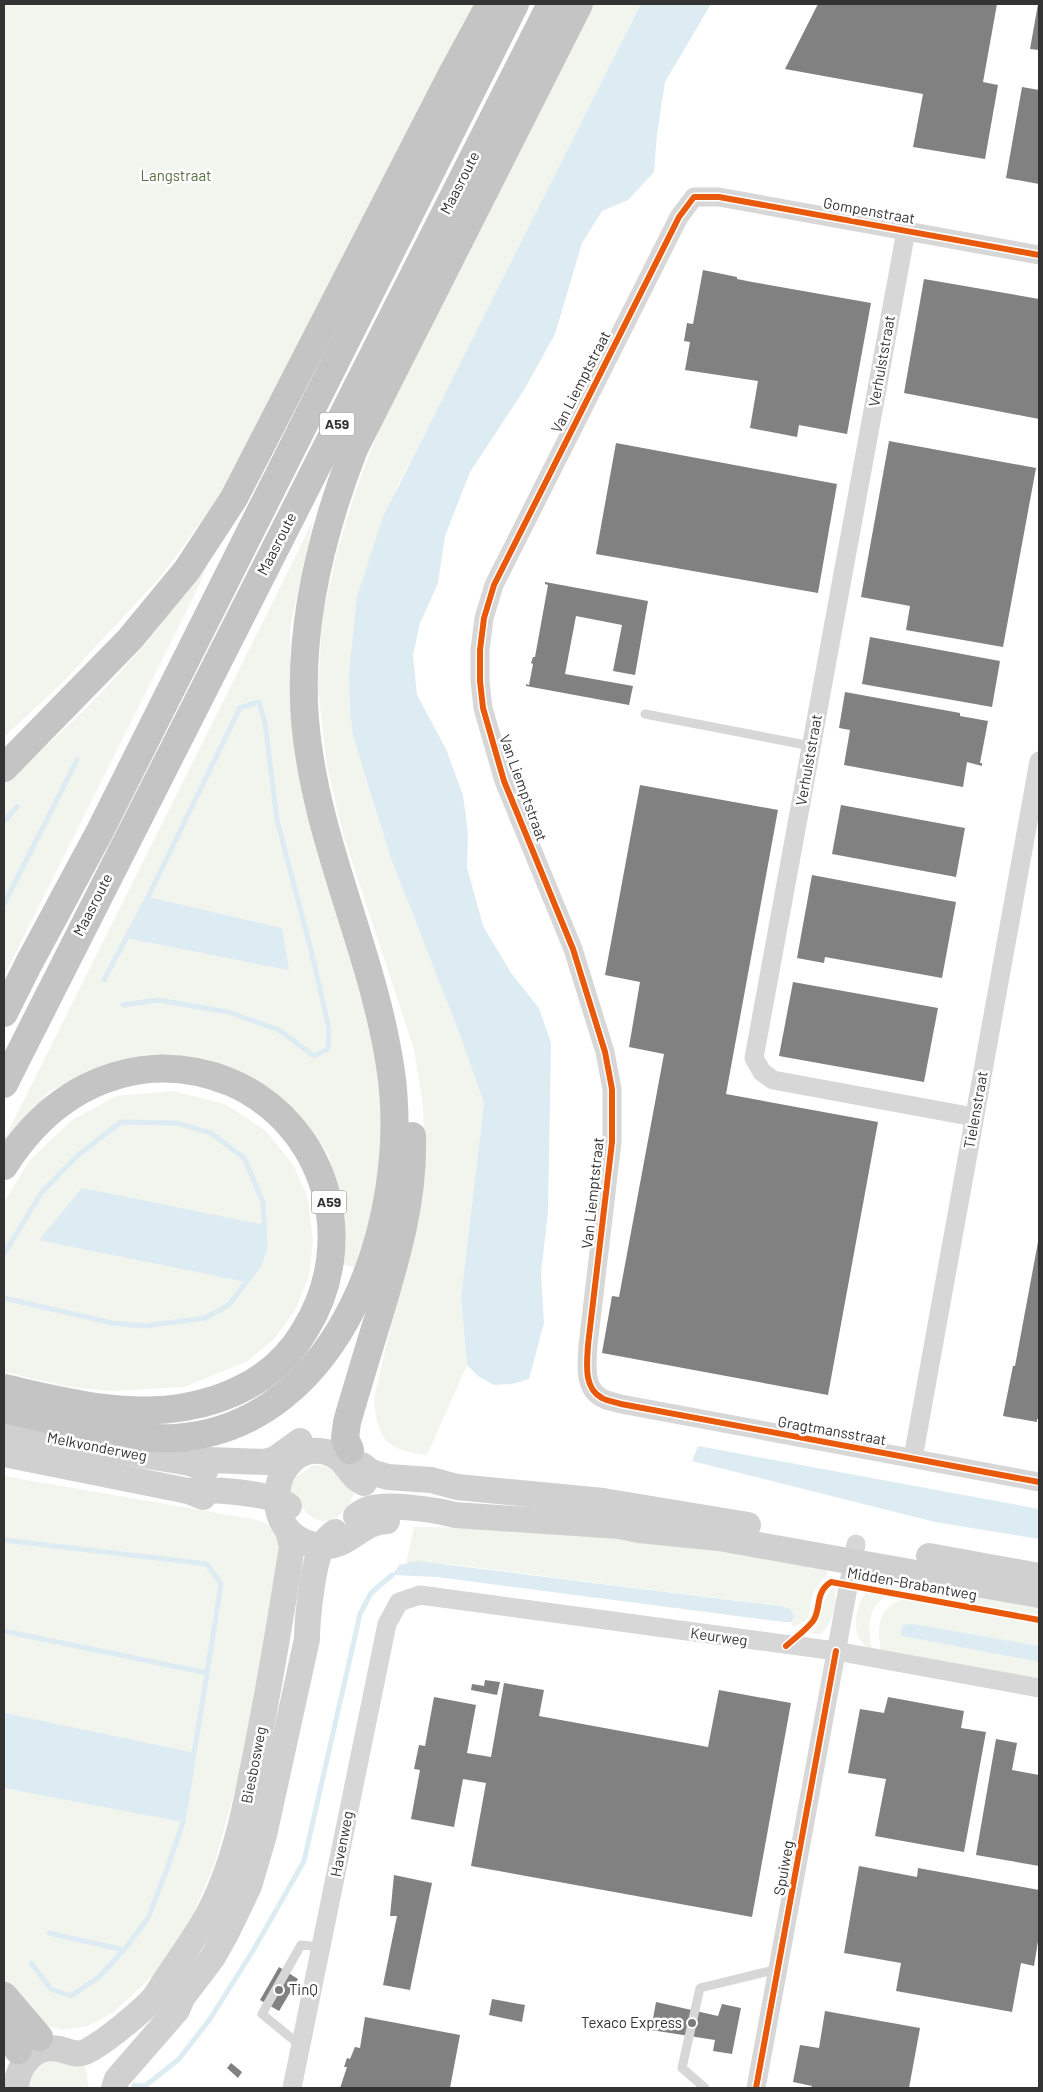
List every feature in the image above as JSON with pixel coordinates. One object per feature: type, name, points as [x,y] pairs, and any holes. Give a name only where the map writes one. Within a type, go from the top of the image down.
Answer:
[{"type":"highway","points":[[4,768],[130,639],[187,570],[234,498],[490,4]]},
{"type":"highway","name":"Maasroute","points":[[4,1013],[104,824],[515,4]]},
{"type":"highway","name":"Maasroute","points":[[4,1084],[550,4]]},
{"type":"highway","name":"A59","points":[[4,1409],[108,1432],[153,1437],[174,1438],[196,1435],[242,1422],[261,1412],[294,1388],[323,1353],[345,1319],[372,1261],[388,1204],[394,1150],[395,1122],[391,1069],[359,938],[328,842],[310,762],[305,718],[304,667],[311,605],[330,518],[354,448],[579,4]]},
{"type":"highway","points":[[4,763],[29,742]]},
{"type":"highway","name":"A59","points":[[359,938],[382,989],[398,1037],[410,1093],[412,1148],[408,1201],[398,1248],[347,1422],[345,1438],[360,1466]]},
{"type":"highway","name":"A59","points":[[4,1166],[27,1134],[43,1117],[81,1090],[106,1078],[163,1068],[210,1075],[238,1086],[263,1101],[293,1130],[308,1150],[318,1170],[330,1208],[333,1250],[331,1266],[321,1299],[313,1318],[298,1341],[264,1376],[235,1392],[212,1401],[169,1409],[148,1410],[117,1409],[43,1397],[4,1388]]},
{"type":"highway","points":[[4,1996],[15,2064]]},
{"type":"main road","name":"Melkvonderweg","points":[[4,1428],[113,1451],[190,1463],[210,1460],[281,1464]]},
{"type":"main road","points":[[309,1439],[335,1441],[360,1466],[366,1496],[362,1521],[332,1541],[302,1541],[280,1515],[278,1484],[281,1464],[298,1442],[309,1439]]},
{"type":"main road","points":[[281,1464],[292,1462],[312,1452],[327,1452],[340,1458],[356,1479],[360,1466]]},
{"type":"main road","name":"Melkvonderweg","points":[[4,1454],[188,1491],[207,1489],[280,1515]]},
{"type":"main road","name":"Midden-Brabantweg","points":[[360,1466],[371,1472],[388,1477],[430,1480],[457,1487],[603,1501],[854,1553],[1039,1595]]},
{"type":"main road","name":"Biesbosweg","points":[[108,2083],[177,2010],[173,1990],[178,1964],[207,1918],[220,1890],[238,1839],[269,1689],[292,1546],[280,1515]]},
{"type":"main road","name":"Midden-Brabantweg","points":[[362,1521],[432,1520],[455,1515],[618,1526],[1039,1576]]},
{"type":"main road","name":"Biesbosweg","points":[[83,2046],[147,2004],[158,1994],[173,1990],[213,1957],[227,1932],[249,1886],[268,1820],[306,1639],[307,1620],[332,1541]]},
{"type":"main road","points":[[15,2064],[56,2036],[83,2046],[96,2062],[108,2083]]},
{"type":"street","name":"Gompenstraat","points":[[694,198],[718,197],[1039,255]]},
{"type":"street","name":"Van Liemptstraat","points":[[621,1404],[602,1398],[591,1389],[586,1371],[612,1142],[612,1089],[605,1052],[573,949],[501,773],[483,708],[480,681],[480,650],[484,618],[498,576],[678,217],[694,198]]},
{"type":"street","name":"Verhulststraat","points":[[906,231],[754,1058],[762,1072],[773,1080],[974,1117]]},
{"type":"street","name":"Tielenstraat","points":[[913,1458],[1039,761]]},
{"type":"street","name":"Gragtmansstraat","points":[[621,1404],[1039,1482]]},
{"type":"street","name":"Spuiweg","points":[[756,2088],[854,1553]]},
{"type":"street","name":"Keurweg","points":[[399,1602],[420,1595],[836,1651],[1039,1688]]},
{"type":"street","name":"Havenweg","points":[[292,2088],[387,1624],[399,1602]]},
{"type":"lane","points":[[645,714],[811,746]]},
{"type":"lane","points":[[301,2047],[262,2014],[301,1945],[321,1947]]},
{"type":"lane","points":[[705,2088],[682,2068],[700,1988],[778,1968]]},
{"type":"green space","name":"Langstraat","points":[[4,4],[485,4],[223,492],[161,576],[65,680],[4,737]]},
{"type":"green space","points":[[594,4],[641,4],[510,268],[396,489],[349,673],[353,736],[390,856],[460,1035],[484,1103],[461,1298],[467,1365],[427,1455],[413,1453],[393,1446],[382,1433],[375,1413],[374,1399],[414,1227],[424,1153],[423,1105],[414,1049],[343,834],[327,765],[318,689],[322,620],[337,552],[357,487],[379,430]]},
{"type":"green space","points":[[313,521],[290,628],[291,706],[308,817],[383,1073],[386,1171],[357,1268],[344,1265],[345,1223],[329,1155],[303,1121],[269,1088],[227,1067],[186,1057],[149,1054],[107,1065],[48,1092],[4,1150],[4,1140]]},
{"type":"green space","points":[[211,555],[199,586],[4,976],[4,783],[64,730],[120,673],[155,632]]},
{"type":"green space","points":[[173,1091],[225,1104],[266,1131],[294,1166],[308,1199],[313,1241],[309,1276],[295,1310],[275,1338],[246,1362],[184,1387],[112,1391],[71,1387],[4,1372],[4,1202],[30,1160],[72,1120],[117,1096]]},
{"type":"green space","points":[[313,1465],[331,1467],[341,1481],[354,1493],[347,1507],[335,1518],[322,1521],[314,1518],[307,1513],[290,1491],[295,1478]]},
{"type":"green space","points":[[4,1476],[257,1520],[270,1525],[281,1542],[275,1606],[239,1775],[214,1865],[192,1916],[161,1968],[115,2011],[88,2026],[62,2030],[37,2023],[18,2005],[4,1982]]},
{"type":"green space","points":[[414,1527],[523,1528],[690,1542],[825,1569],[828,1574],[815,1590],[807,1619],[793,1627],[790,1622],[789,1608],[779,1606],[448,1564],[406,1564]]},
{"type":"green space","points":[[893,1576],[1039,1600],[1039,1615],[895,1589],[880,1601],[872,1614],[869,1630],[872,1649],[865,1645],[857,1632],[856,1624],[859,1607],[869,1589],[878,1582]]},
{"type":"green space","points":[[834,1587],[835,1606],[829,1624],[821,1634],[810,1634],[818,1624],[825,1599]]},
{"type":"green space","points":[[904,1599],[1039,1624],[1039,1646],[913,1624],[902,1636],[1039,1662],[1039,1680],[881,1651],[879,1626],[884,1612],[896,1602]]},
{"type":"green space","points":[[55,2061],[84,2066],[87,2073],[88,2088],[30,2088],[32,2077],[37,2069],[44,2064]]},
{"type":"shaded area","points":[[641,4],[711,4],[665,82],[657,134],[654,172],[628,200],[602,211],[582,243],[555,334],[524,390],[470,472],[445,536],[438,583],[420,623],[413,655],[417,695],[446,749],[463,795],[468,833],[467,867],[483,926],[511,973],[539,1008],[551,1043],[548,1212],[541,1273],[544,1323],[529,1379],[512,1384],[494,1385],[478,1376],[467,1365],[461,1298],[484,1103],[460,1035],[390,856],[353,736],[349,673],[357,597],[383,517]]},
{"type":"shaded area","points":[[148,897],[282,928],[289,970],[126,938]]},
{"type":"shaded area","points":[[82,1188],[265,1225],[262,1255],[246,1282],[39,1240]]},
{"type":"shaded area","points":[[698,1446],[1039,1509],[1039,1539],[935,1522],[692,1461]]},
{"type":"shaded area","points":[[417,1561],[779,1606],[789,1608],[794,1616],[791,1622],[784,1622],[437,1577],[392,1575],[399,1565]]},
{"type":"shaded area","points":[[913,1624],[1039,1646],[1039,1662],[902,1636],[900,1631],[903,1625]]},
{"type":"shaded area","points":[[4,1713],[195,1753],[183,1822],[4,1788]]},
{"type":"building","points":[[818,4],[997,4],[983,82],[998,85],[985,159],[913,147],[923,94],[785,69]]},
{"type":"building","points":[[1039,4],[1039,50],[1030,49]]},
{"type":"building","points":[[1022,87],[1039,90],[1039,184],[1006,178]]},
{"type":"building","points":[[703,270],[752,282],[871,303],[847,434],[799,425],[797,437],[750,428],[758,381],[685,370],[690,342],[684,341],[687,323],[693,324]]},
{"type":"building","points":[[924,279],[1039,299],[1039,419],[904,393]]},
{"type":"building","points":[[889,441],[1036,468],[1003,647],[906,630],[910,606],[861,597]]},
{"type":"building","points":[[616,443],[837,484],[818,593],[596,554]]},
{"type":"building","points":[[545,582],[648,601],[635,675],[613,671],[622,625],[576,616],[565,674],[633,686],[629,705],[526,686],[526,684],[529,685],[533,664],[531,663],[533,657],[535,657],[548,585]]},
{"type":"building","points":[[870,637],[1000,661],[992,707],[862,684]]},
{"type":"building","points":[[845,692],[960,713],[960,716],[988,721],[980,763],[982,763],[982,766],[967,762],[963,787],[844,765],[850,730],[839,728]]},
{"type":"building","points":[[640,785],[778,810],[726,1094],[878,1122],[828,1395],[602,1353],[612,1296],[619,1297],[664,1054],[629,1047],[640,982],[605,975]]},
{"type":"building","points":[[841,805],[965,828],[956,877],[832,854]]},
{"type":"building","points":[[812,875],[956,902],[942,978],[825,957],[824,963],[797,958]]},
{"type":"building","points":[[793,982],[938,1008],[924,1082],[779,1056]]},
{"type":"building","points":[[1038,1242],[1039,1419],[1037,1419],[1037,1422],[1003,1416],[1013,1366],[1015,1366]]},
{"type":"building","points":[[485,1680],[500,1682],[497,1695],[471,1690],[472,1684],[484,1686]]},
{"type":"building","points":[[504,1683],[544,1690],[539,1716],[708,1747],[719,1690],[791,1703],[752,1917],[471,1866],[486,1783],[463,1779],[454,1827],[411,1819],[420,1770],[414,1769],[419,1745],[425,1746],[434,1697],[476,1705],[467,1753],[491,1757]]},
{"type":"building","points":[[888,1697],[964,1711],[961,1728],[986,1732],[964,1852],[875,1836],[886,1779],[848,1773],[860,1709],[884,1713]]},
{"type":"building","points":[[996,1739],[1017,1743],[1012,1770],[1039,1775],[1039,1866],[976,1855]]},
{"type":"building","points":[[859,1866],[917,1877],[918,1868],[1039,1890],[1039,1935],[1034,1966],[1021,1963],[1012,2012],[896,1991],[901,1963],[844,1953]]},
{"type":"building","points":[[394,1875],[432,1883],[410,1990],[383,1985],[397,1916],[390,1916]]},
{"type":"building","points":[[279,1967],[298,1979],[279,2011],[260,2000]]},
{"type":"building","points":[[492,1999],[525,2005],[522,2022],[489,2015]]},
{"type":"building","points":[[656,2002],[718,2016],[722,2004],[741,2008],[732,2054],[713,2051],[715,2040],[651,2030]]},
{"type":"building","points":[[825,2011],[920,2028],[909,2088],[811,2088],[812,2086],[793,2082],[800,2045],[819,2048]]},
{"type":"building","points":[[365,2017],[460,2035],[450,2088],[340,2088],[347,2067],[344,2067],[347,2058],[350,2059],[355,2047],[360,2048]]},
{"type":"building","points":[[231,2063],[242,2072],[238,2078],[227,2068]]},
{"type":"waterway","points":[[104,980],[148,897],[240,708],[259,702],[265,723],[277,820],[312,954],[329,1029],[328,1049],[314,1056],[279,1030],[228,1012],[158,1000],[123,1005]]},
{"type":"waterway","points":[[4,904],[77,760]]},
{"type":"waterway","points":[[4,821],[17,807]]},
{"type":"waterway","points":[[4,1254],[42,1192],[78,1155],[121,1122],[176,1123],[211,1133],[244,1158],[263,1202],[265,1247],[259,1265],[229,1305],[205,1318],[144,1326],[112,1323],[4,1298]]},
{"type":"waterway","points":[[4,1540],[207,1564],[221,1584],[207,1673],[4,1631]]},
{"type":"waterway","points":[[133,2088],[134,2085],[145,2086],[179,2059],[210,2019],[254,1949],[304,1861],[360,1614],[371,1593],[392,1575]]},
{"type":"waterway","points":[[49,1933],[124,1950],[148,1918],[183,1822],[207,1673]]},
{"type":"waterway","points":[[31,1963],[51,1989],[71,1996],[99,1977],[124,1950]]},
{"type":"cycle path","points":[[1039,255],[719,197],[694,197],[679,217],[494,585],[484,618],[480,650],[480,681],[483,708],[504,781],[573,949],[605,1052],[612,1089],[612,1142],[587,1359],[589,1382],[596,1394],[609,1401],[621,1404],[1039,1482]]},
{"type":"cycle path","points":[[786,1646],[813,1621],[822,1591],[831,1582],[1039,1620]]},
{"type":"cycle path","points":[[756,2088],[836,1651]]},
{"type":"place","name":"TinQ","points":[[279,1990]]},
{"type":"place","name":"Texaco Express","points":[[692,2023]]}]
